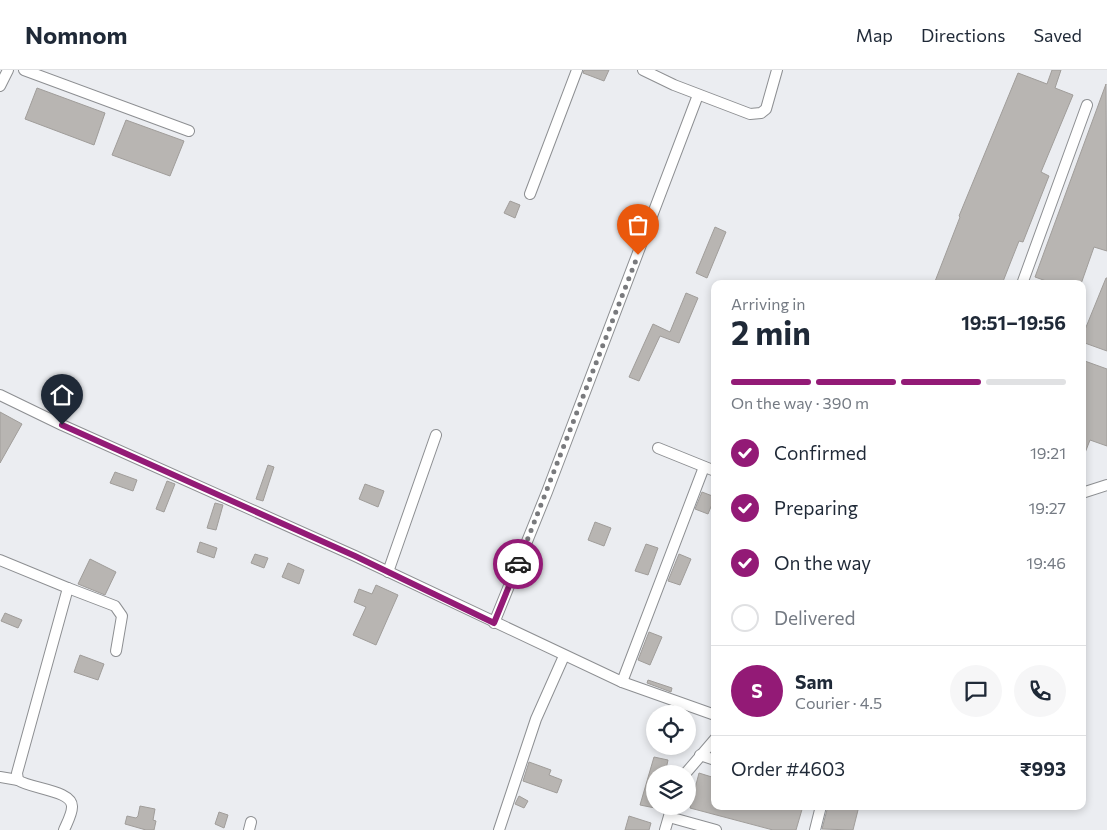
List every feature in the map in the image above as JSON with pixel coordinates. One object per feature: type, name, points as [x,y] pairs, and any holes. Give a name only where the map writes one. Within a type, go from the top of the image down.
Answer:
[{"type":"street","points":[[0,86],[8,70]]},
{"type":"street","points":[[24,70],[189,131]]},
{"type":"street","points":[[530,194],[577,70]]},
{"type":"street","points":[[643,70],[698,95],[750,114],[762,113],[766,108],[777,70]]},
{"type":"street","points":[[494,623],[554,473],[698,95]]},
{"type":"street","points":[[1023,280],[1087,105]]},
{"type":"street","points":[[0,395],[62,425],[388,572],[622,682],[711,713]]},
{"type":"street","points":[[388,572],[436,435]]},
{"type":"street","points":[[658,448],[711,470]]},
{"type":"street","points":[[622,682],[704,467]]},
{"type":"street","points":[[1086,492],[1107,485]]},
{"type":"street","points":[[0,560],[115,606],[122,616],[116,651]]},
{"type":"street","points":[[18,780],[17,773],[68,588]]},
{"type":"street","points":[[499,830],[536,719],[564,656]]},
{"type":"street","points":[[692,765],[711,743]]},
{"type":"street","points":[[700,755],[711,759]]},
{"type":"street","points":[[0,777],[18,780],[24,784],[63,794],[70,799],[72,806],[64,830]]},
{"type":"street","points":[[815,830],[820,810]]},
{"type":"street","points":[[665,830],[669,817],[716,830]]},
{"type":"building","points":[[584,70],[609,70],[604,81],[583,73]]},
{"type":"building","points":[[1052,70],[1061,70],[1055,88],[1073,95],[1041,172],[1049,176],[1023,242],[1019,241],[1004,280],[936,280],[959,216],[1018,73],[1047,84]]},
{"type":"building","points":[[1106,84],[1107,251],[1094,247],[1082,280],[1043,280],[1035,277]]},
{"type":"building","points":[[37,88],[105,113],[94,145],[25,119]]},
{"type":"building","points":[[126,120],[184,141],[170,176],[112,155]]},
{"type":"building","points":[[510,201],[520,205],[515,218],[504,213]]},
{"type":"building","points":[[715,227],[726,232],[707,278],[696,273]]},
{"type":"building","points":[[1107,278],[1107,351],[1086,343],[1086,327]]},
{"type":"building","points":[[686,293],[698,298],[679,343],[660,336],[639,381],[629,377],[653,324],[670,332]]},
{"type":"building","points":[[1086,361],[1107,369],[1107,446],[1090,440],[1086,450]]},
{"type":"building","points":[[0,412],[22,424],[0,463]]},
{"type":"building","points":[[268,465],[274,467],[263,501],[256,499]]},
{"type":"building","points":[[115,472],[137,480],[133,491],[110,483]]},
{"type":"building","points":[[167,481],[175,484],[164,512],[156,509]]},
{"type":"building","points":[[365,484],[384,491],[378,507],[359,499]]},
{"type":"building","points":[[702,492],[711,495],[711,507],[708,514],[695,509]]},
{"type":"building","points":[[215,503],[223,505],[216,530],[207,528]]},
{"type":"building","points":[[595,522],[611,528],[604,546],[588,540]]},
{"type":"building","points":[[200,542],[217,548],[214,558],[197,552]]},
{"type":"building","points":[[646,544],[658,548],[648,575],[635,571]]},
{"type":"building","points":[[255,554],[268,558],[264,568],[251,563]]},
{"type":"building","points":[[679,554],[691,559],[680,585],[668,581]]},
{"type":"building","points":[[90,559],[116,572],[105,595],[78,584]]},
{"type":"building","points":[[288,563],[304,570],[299,584],[282,577]]},
{"type":"building","points":[[376,585],[398,595],[376,645],[353,635],[366,607],[354,602],[359,589],[372,594]]},
{"type":"building","points":[[5,613],[22,620],[18,628],[1,621]]},
{"type":"building","points":[[649,632],[662,637],[650,665],[638,660]]},
{"type":"building","points":[[80,655],[104,664],[98,680],[74,672]]},
{"type":"building","points":[[648,680],[672,688],[671,692],[647,683]]},
{"type":"building","points":[[654,757],[668,760],[667,765],[652,765]]},
{"type":"building","points":[[529,762],[551,770],[549,775],[562,780],[557,793],[523,781]]},
{"type":"building","points":[[699,773],[711,777],[711,810],[802,810],[796,830],[773,830],[696,810],[696,785]]},
{"type":"building","points":[[646,784],[646,806],[640,805]]},
{"type":"building","points":[[519,796],[528,801],[524,808],[515,804]]},
{"type":"building","points":[[140,806],[155,809],[153,820],[156,821],[154,830],[146,830],[125,824],[127,816],[136,818],[138,816]]},
{"type":"building","points":[[827,810],[858,810],[853,830],[822,829]]},
{"type":"building","points":[[219,812],[228,815],[224,828],[215,824]]},
{"type":"building","points":[[629,816],[651,823],[649,830],[625,830]]},
{"type":"way so far","points":[[518,564],[638,255]]},
{"type":"route","points":[[62,425],[355,556],[494,623],[518,564]]}]
